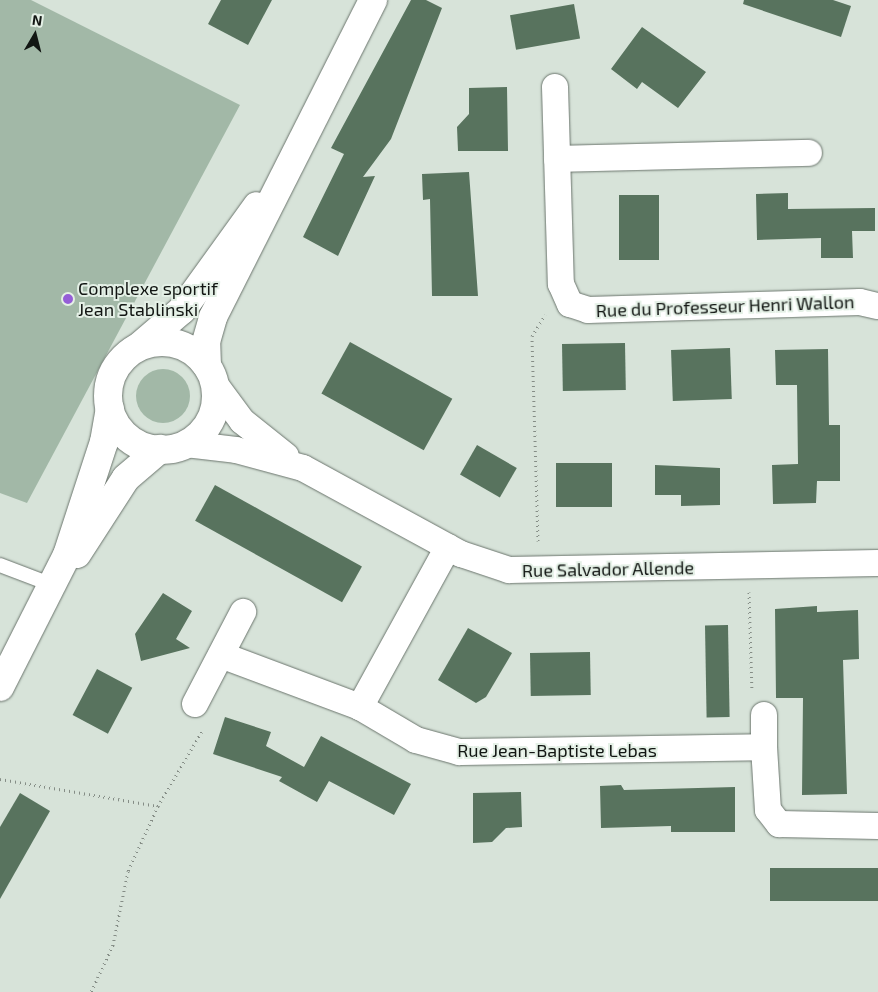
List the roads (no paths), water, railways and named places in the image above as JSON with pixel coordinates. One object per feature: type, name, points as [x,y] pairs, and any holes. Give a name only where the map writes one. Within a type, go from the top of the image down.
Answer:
[{"type":"street","points":[[0,687],[55,586],[126,478],[173,447],[211,418],[210,324],[284,171],[373,0]]},
{"type":"street","points":[[555,87],[557,159],[809,153]]},
{"type":"street","name":"Rue du Professeur Henri Wallon","points":[[557,159],[561,284],[565,299],[588,310],[860,302],[878,306]]},
{"type":"street","points":[[55,586],[104,442],[110,408],[113,373],[138,348],[182,310],[284,171]]},
{"type":"street","points":[[138,348],[173,343],[192,352],[251,430],[303,468]]},
{"type":"street","points":[[110,408],[128,438],[173,447],[236,450],[303,468]]},
{"type":"street","name":"Rue Salvador Allende","points":[[303,468],[448,547],[492,565],[539,572],[878,563]]},
{"type":"street","points":[[360,707],[448,547]]},
{"type":"street","points":[[195,704],[243,612]]},
{"type":"street","name":"Rue Jean-Baptiste Lebas","points":[[221,655],[360,707],[416,740],[451,751],[764,747]]},
{"type":"street","points":[[764,714],[768,810],[779,824],[878,826]]},
{"type":"lane","points":[[0,565],[55,586]]},
{"type":"place","name":"Complexe sportif Jean Stablinski","points":[[68,299]]}]
